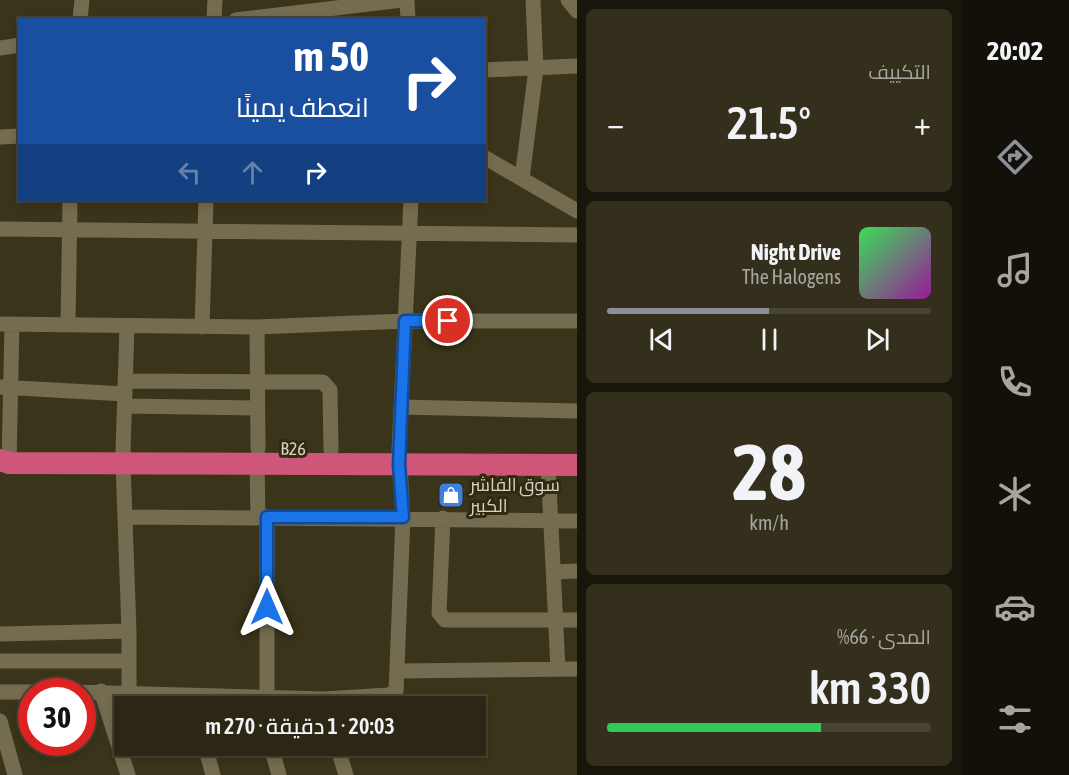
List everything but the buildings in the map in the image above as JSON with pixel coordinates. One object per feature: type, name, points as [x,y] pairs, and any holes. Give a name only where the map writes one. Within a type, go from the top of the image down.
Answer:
[{"type":"highway","name":"B26","points":[[257,455],[331,450],[399,457],[577,452]]},
{"type":"highway","name":"B26","points":[[4,458],[257,455],[399,457],[577,465]]},
{"type":"street","points":[[80,18],[82,0]]},
{"type":"street","points":[[214,18],[215,0]]},
{"type":"street","points":[[254,16],[276,0]]},
{"type":"street","points":[[245,18],[402,0]]},
{"type":"street","points":[[407,0],[408,18]]},
{"type":"street","points":[[522,178],[536,69],[533,0]]},
{"type":"street","points":[[568,0],[577,11]]},
{"type":"street","points":[[0,48],[18,45]]},
{"type":"street","points":[[486,70],[577,66]]},
{"type":"street","points":[[0,136],[18,136]]},
{"type":"street","points":[[486,158],[577,212]]},
{"type":"street","points":[[68,325],[70,201]]},
{"type":"street","points":[[202,327],[203,232],[206,201]]},
{"type":"street","points":[[380,696],[396,692],[398,671],[403,517],[399,457],[411,201]]},
{"type":"street","points":[[0,229],[577,235]]},
{"type":"street","points":[[4,458],[6,324],[256,327],[405,321],[577,321]]},
{"type":"street","points":[[127,327],[123,457],[129,692]]},
{"type":"street","points":[[256,327],[257,455],[262,517],[261,696]]},
{"type":"street","points":[[125,394],[257,380],[323,382],[328,384],[331,450]]},
{"type":"street","points":[[6,387],[125,394],[256,408]]},
{"type":"street","points":[[401,407],[577,411]]},
{"type":"street","points":[[548,464],[558,669]]},
{"type":"street","points":[[125,518],[403,517],[577,521]]},
{"type":"street","points":[[443,518],[439,613],[442,617],[446,620],[577,620]]},
{"type":"street","points":[[554,572],[577,571]]},
{"type":"street","points":[[0,634],[129,632]]},
{"type":"street","points":[[0,661],[129,661]]},
{"type":"street","points":[[398,671],[577,669]]},
{"type":"street","points":[[96,691],[157,696]]},
{"type":"street","points":[[101,691],[128,775]]},
{"type":"street","points":[[0,692],[18,692]]},
{"type":"street","points":[[0,721],[15,775]]},
{"type":"street","points":[[208,756],[213,775]]},
{"type":"street","points":[[274,756],[279,775]]},
{"type":"street","points":[[338,756],[340,774]]},
{"type":"place","name":"سوق الفاشر الكبير","points":[[451,495]]},
{"type":"route","points":[[267,607],[267,517],[403,517],[399,464],[405,321],[448,321]]}]
